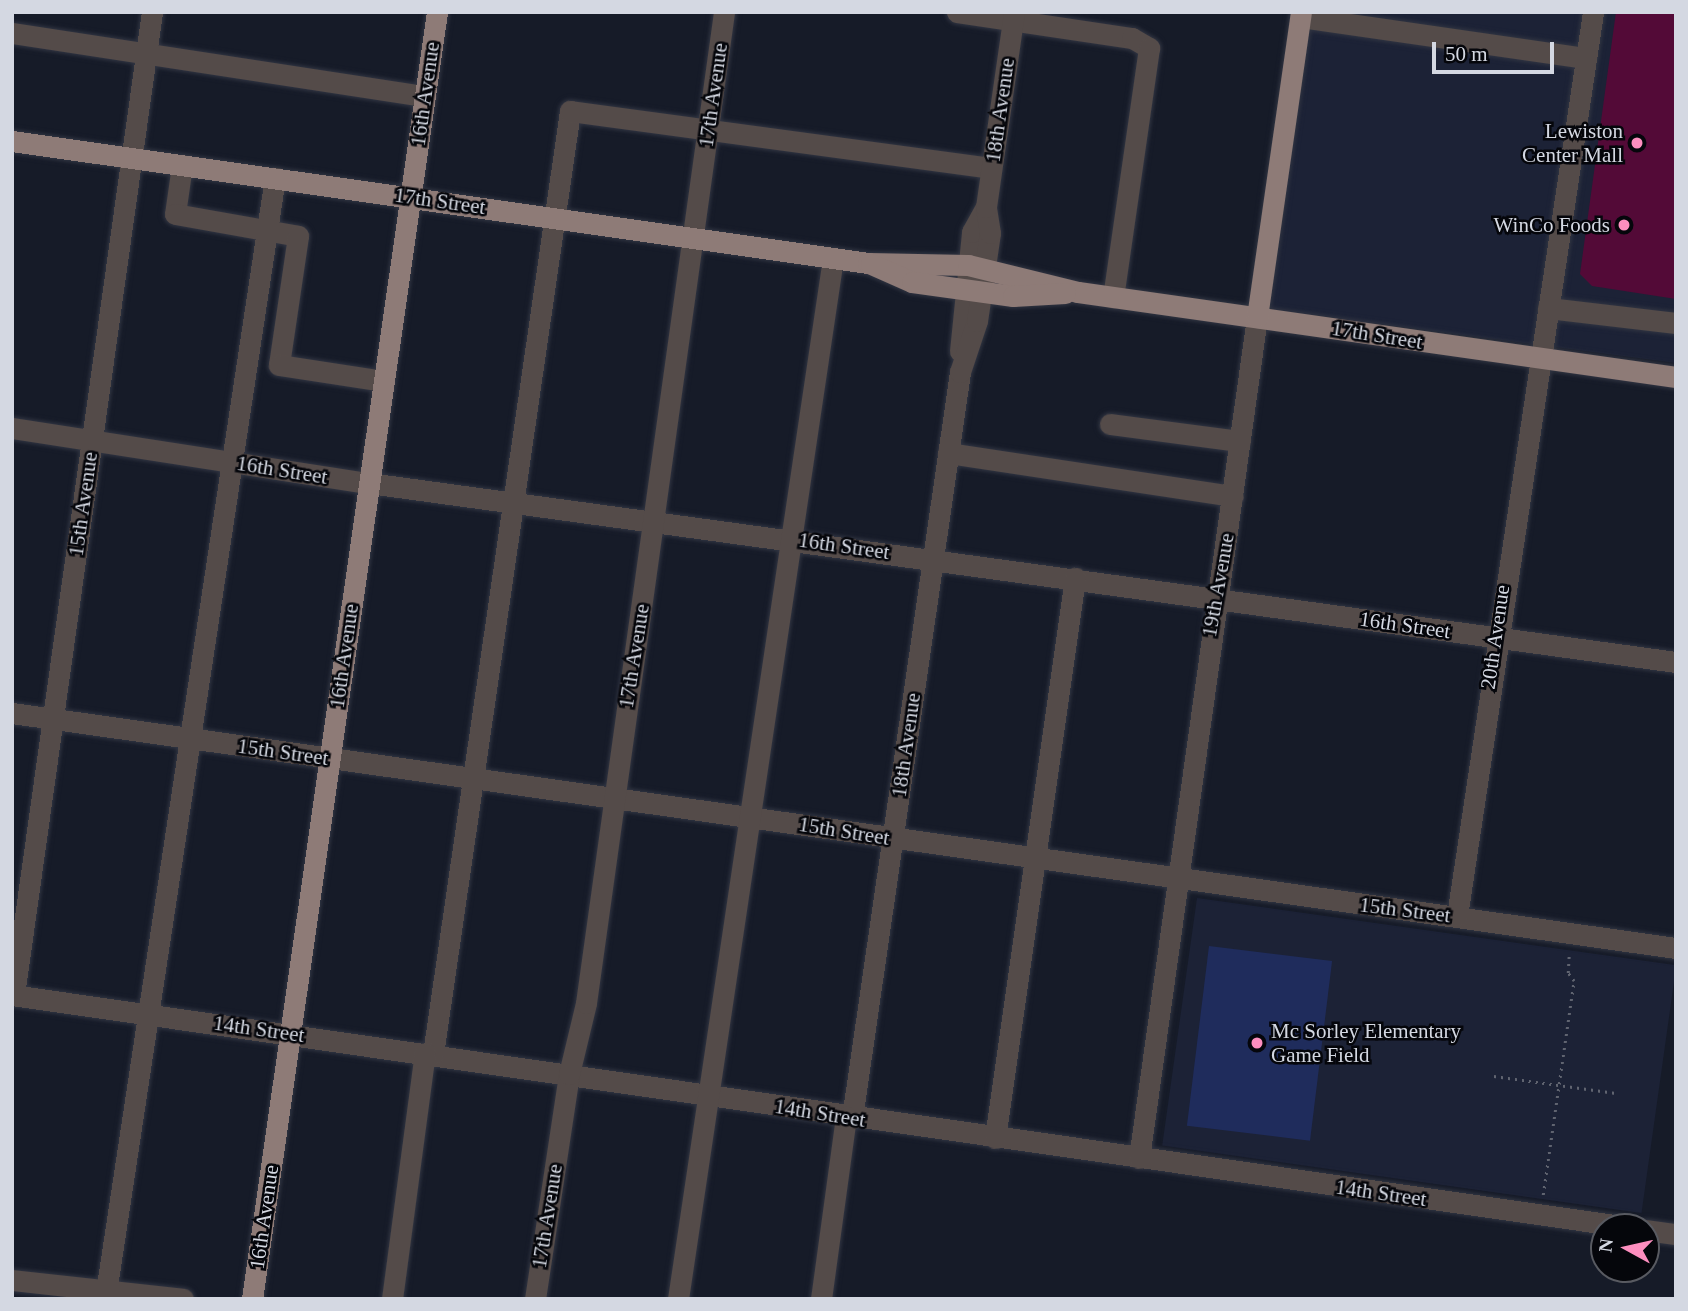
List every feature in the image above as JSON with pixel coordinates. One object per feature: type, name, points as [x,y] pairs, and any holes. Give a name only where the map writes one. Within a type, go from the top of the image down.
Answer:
[{"type":"main road","name":"16th Avenue","points":[[252,1299],[437,12]]},
{"type":"main road","name":"19th Avenue","points":[[1257,317],[1301,15]]},
{"type":"main road","name":"17th Street","points":[[12,141],[833,258],[976,267],[1077,292],[1676,377]]},
{"type":"main road","name":"17th Street","points":[[867,262],[912,282],[973,291],[1077,292]]},
{"type":"street","name":"15th Avenue","points":[[13,995],[152,12]]},
{"type":"street","name":"17th Avenue","points":[[535,1299],[569,1074],[586,1003],[724,12]]},
{"type":"street","points":[[957,12],[1014,16],[1132,38],[1149,48],[1113,297]]},
{"type":"street","name":"20th Avenue","points":[[1457,916],[1494,638],[1593,12]]},
{"type":"street","points":[[1301,15],[1586,58]]},
{"type":"street","name":"18th Avenue","points":[[821,1299],[894,839],[932,558],[1014,16]]},
{"type":"street","points":[[12,33],[425,96]]},
{"type":"street","points":[[392,1299],[474,777],[570,111],[991,168]]},
{"type":"street","points":[[182,165],[175,214],[298,236],[279,365],[384,381]]},
{"type":"street","points":[[105,1294],[275,178]]},
{"type":"street","points":[[678,1299],[753,816],[833,258]]},
{"type":"street","points":[[1548,308],[1676,323]]},
{"type":"street","name":"19th Avenue","points":[[1139,1158],[1206,651],[1219,598],[1257,317]]},
{"type":"street","points":[[1110,424],[1240,441]]},
{"type":"street","name":"16th Street","points":[[12,428],[369,484],[655,519],[1676,662]]},
{"type":"street","points":[[948,453],[1233,496]]},
{"type":"street","points":[[995,1138],[1076,578]]},
{"type":"street","name":"15th Street","points":[[12,713],[614,795],[1176,882],[1457,916],[1676,948]]},
{"type":"street","name":"14th Street","points":[[13,995],[1590,1222]]},
{"type":"street","points":[[12,1280],[105,1294],[183,1299]]},
{"type":"path","points":[[1542,1202],[1574,981],[1568,972],[1569,956]]},
{"type":"path","points":[[1494,1076],[1616,1093]]},
{"type":"shaded area","name":"Lewiston Center Mall","points":[[1310,12],[1676,12],[1676,363],[1266,309]]},
{"type":"shaded area","points":[[1197,898],[1676,965],[1641,1213],[1162,1146]]},
{"type":"shaded area","name":"Mc Sorley Elementary Game Field","points":[[1209,946],[1332,961],[1310,1141],[1187,1126]]},
{"type":"building","name":"Lewiston Center Mall","points":[[1616,12],[1676,12],[1676,299],[1592,286],[1580,274]]},
{"type":"place","name":"Lewiston Center Mall","points":[[1637,143]]},
{"type":"place","name":"WinCo Foods","points":[[1624,225]]},
{"type":"place","name":"Mc Sorley Elementary Game Field","points":[[1257,1043]]}]
